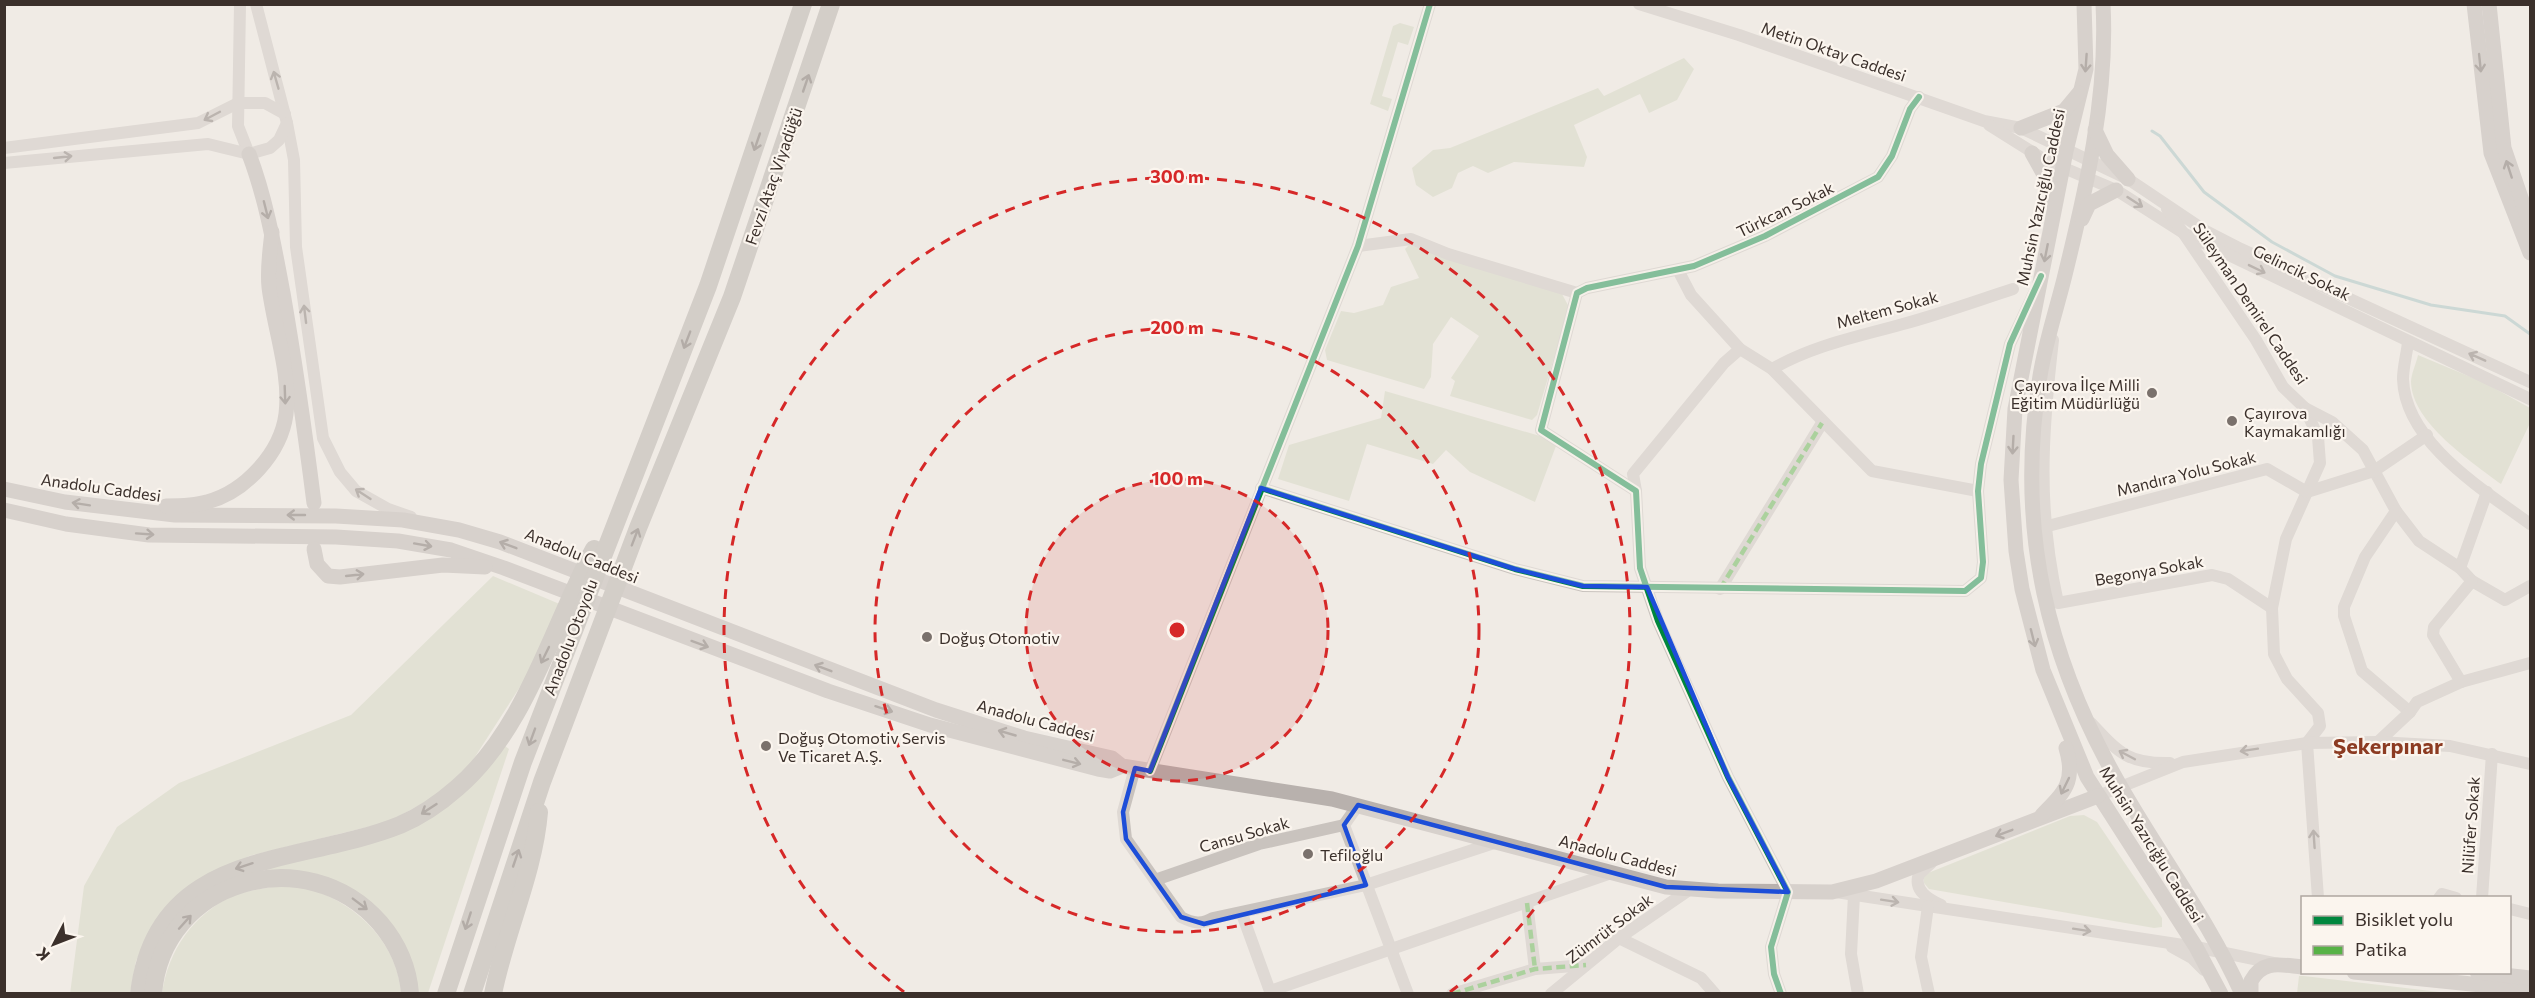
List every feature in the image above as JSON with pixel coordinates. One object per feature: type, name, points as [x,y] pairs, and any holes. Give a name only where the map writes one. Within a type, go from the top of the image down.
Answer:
[{"type":"highway","name":"Fevzi Ataç Viyadüğü","points":[[708,286],[803,4]]},
{"type":"highway","name":"Fevzi Ataç Viyadüğü","points":[[732,297],[831,4]]},
{"type":"highway","name":"Anadolu Otoyolu","points":[[446,993],[519,772],[708,286]]},
{"type":"highway","name":"Anadolu Otoyolu","points":[[472,993],[542,782],[638,528],[732,297]]},
{"type":"highway","points":[[139,993],[145,964],[161,930],[173,912],[208,883],[231,870],[258,861],[332,845],[401,825],[434,806],[474,771],[501,736],[530,686],[555,636],[576,582],[636,471]]},
{"type":"highway","points":[[493,993],[509,928],[537,839],[542,782]]},
{"type":"highway","points":[[153,993],[154,983],[167,948],[187,918],[227,889],[257,879],[278,877],[314,881],[337,890],[369,912],[387,932],[399,953],[407,972],[410,993]]},
{"type":"main road","name":"Muhsin Yazıcığlu Caddesi","points":[[2084,4],[2086,69],[2066,151],[2042,276],[2020,372],[2015,409],[2011,480],[2022,589],[2043,670],[2098,796],[2196,947],[2219,990]]},
{"type":"main road","name":"Muhsin Yazıcığlu Caddesi","points":[[2103,4],[2103,65],[2089,169],[2040,374],[2031,453],[2031,486],[2037,554],[2053,638],[2083,714],[2121,786],[2223,953],[2242,993]]},
{"type":"main road","points":[[2474,4],[2491,153],[2530,254]]},
{"type":"main road","points":[[2489,4],[2504,148],[2527,206],[2530,224]]},
{"type":"main road","points":[[2021,128],[2064,111],[2081,91]]},
{"type":"main road","points":[[2094,128],[2106,155],[2128,179]]},
{"type":"main road","points":[[2032,153],[2052,189],[2054,210]]},
{"type":"main road","points":[[249,154],[260,182],[272,232],[298,376],[314,503]]},
{"type":"main road","points":[[2074,236],[2089,204],[2116,190]]},
{"type":"main road","points":[[111,509],[207,502],[224,496],[243,484],[270,453],[279,436],[286,414],[284,374],[269,284],[272,232]]},
{"type":"main road","name":"Anadolu Caddesi","points":[[4,489],[111,509],[198,516],[336,516],[435,524],[500,542],[651,602],[698,617],[837,674],[936,710],[1024,738],[1112,758],[1136,768],[1299,792],[1358,805],[1650,884],[1689,890],[1832,892],[1876,881],[1937,859],[2098,796]]},
{"type":"main road","name":"Anadolu Caddesi","points":[[4,510],[78,526],[149,535],[336,537],[398,541],[451,550],[828,691],[930,725],[1098,769],[1110,771],[1136,768]]},
{"type":"main road","points":[[314,549],[317,564],[328,576],[443,565],[504,568]]},
{"type":"main road","points":[[2038,819],[2065,790],[2071,770],[2043,670]]},
{"type":"main road","points":[[2251,993],[2251,981],[2260,968],[2267,965],[2295,966]]},
{"type":"main road","points":[[2374,974],[2530,990]]},
{"type":"main road","points":[[2495,974],[2530,978]]},
{"type":"street","points":[[240,4],[238,126],[249,154]]},
{"type":"street","points":[[256,4],[286,118],[294,160],[296,248],[323,438],[340,472],[356,491],[388,509],[435,524]]},
{"type":"street","points":[[1431,4],[1358,246],[1261,488],[1136,768],[1125,801],[1124,829],[1134,854],[1181,917],[1191,922],[1204,924],[1213,918],[1242,914],[1366,885],[1497,842]]},
{"type":"street","name":"Metin Oktay Caddesi","points":[[1639,4],[1739,35],[1983,121],[2021,128],[2066,151]]},
{"type":"street","name":"Türkcan Sokak","points":[[1578,293],[1587,288],[1678,270],[1766,236],[1878,177],[1892,156],[1910,108],[1918,97]]},
{"type":"street","points":[[4,148],[198,123],[237,103],[265,103],[286,118]]},
{"type":"street","points":[[4,163],[208,144],[249,154],[270,148],[279,140],[286,118]]},
{"type":"street","name":"Metin Oktay Caddesi","points":[[1983,121],[2032,153],[2064,168]]},
{"type":"street","name":"Gelincik Sokak","points":[[2066,151],[2116,190],[2185,234],[2530,399]]},
{"type":"street","name":"Gelincik Sokak","points":[[2064,168],[2089,169],[2128,179],[2204,230],[2241,249],[2530,382]]},
{"type":"street","name":"Süleyman Demirel Caddesi","points":[[2161,201],[2256,340],[2283,387],[2305,408],[2318,437],[2320,463],[2286,539],[2272,608],[2274,654],[2287,680],[2318,713],[2320,726],[2307,743],[2318,896]]},
{"type":"street","points":[[1358,246],[1411,239],[1448,254],[1578,293],[1541,430],[1636,491]]},
{"type":"street","points":[[1678,270],[1691,295],[1740,349],[1772,369],[1822,423],[1872,471],[1978,491]]},
{"type":"street","points":[[1261,488],[1515,569],[1583,586],[1965,591],[1981,578],[1983,562],[1978,491],[1981,464],[2010,344],[2042,276]]},
{"type":"street","name":"Meltem Sokak","points":[[1772,369],[1799,353],[1832,341],[1903,324],[2013,289]]},
{"type":"street","name":"Muhsin Yazıcığlu Caddesi","points":[[2058,300],[2042,459],[2044,527],[2058,603]]},
{"type":"street","points":[[2408,342],[2403,379],[2410,411],[2445,459],[2530,524]]},
{"type":"street","points":[[1740,349],[1724,363],[1633,474],[1640,568],[1658,621],[1723,766],[1788,892],[1771,947],[1774,974],[1781,993]]},
{"type":"street","points":[[2305,408],[2332,422],[2363,450],[2396,512],[2426,547],[2460,568],[2472,581],[2505,600],[2530,586]]},
{"type":"street","points":[[1720,589],[1822,423]]},
{"type":"street","points":[[2307,492],[2373,471],[2427,435]]},
{"type":"street","name":"Mandıra Yolu Sokak","points":[[2044,527],[2267,469],[2307,492]]},
{"type":"street","points":[[2460,568],[2487,492]]},
{"type":"street","points":[[2396,512],[2365,557],[2344,607],[2344,615],[2362,671],[2410,712]]},
{"type":"street","name":"Begonya Sokak","points":[[2058,603],[2212,575],[2228,579],[2272,608]]},
{"type":"street","points":[[2461,682],[2433,635],[2434,627],[2472,581]]},
{"type":"street","points":[[2378,742],[2410,712],[2417,702],[2461,682],[2530,663]]},
{"type":"street","points":[[2083,714],[2124,756],[2142,762],[2183,762],[2307,743],[2378,742],[2450,746],[2530,764]]},
{"type":"street","points":[[2279,746],[2290,747],[2301,752],[2309,770]]},
{"type":"street","name":"Nilüfer Sokak","points":[[2482,896],[2492,754]]},
{"type":"street","points":[[2098,796],[2183,762]]},
{"type":"street","points":[[1358,805],[1344,825],[1408,993]]},
{"type":"street","name":"Cansu Sokak","points":[[1155,880],[1259,844],[1344,825]]},
{"type":"street","points":[[1937,859],[1918,874],[1917,885],[1932,901],[1958,911]]},
{"type":"street","points":[[1242,914],[1271,992],[1390,948],[1611,873]]},
{"type":"street","name":"Zümrüt Sokak","points":[[1551,993],[1619,938],[1689,890]]},
{"type":"street","points":[[1832,892],[2196,947],[2295,966]]},
{"type":"street","points":[[1854,895],[1851,954],[1858,993]]},
{"type":"street","points":[[1527,903],[1535,969]]},
{"type":"street","points":[[1928,906],[1921,957],[1929,993]]},
{"type":"street","points":[[2511,909],[2530,914]]},
{"type":"street","points":[[1619,938],[1701,978],[1715,993]]},
{"type":"street","points":[[2157,941],[2192,958],[2219,990]]},
{"type":"street","points":[[1452,993],[1535,969],[1586,965]]},
{"type":"highlighted area","points":[[1261,488],[1515,569],[1583,586],[1647,587],[1728,777],[1788,892],[1666,887],[1358,805],[1344,825],[1366,885],[1204,924],[1191,922],[1181,917],[1126,839],[1123,812],[1135,768],[1150,771]]},
{"type":"green space","points":[[1400,23],[1414,27],[1408,45],[1398,42],[1382,96],[1392,99],[1388,111],[1370,104],[1393,26]]},
{"type":"green space","points":[[1684,58],[1694,69],[1677,100],[1649,113],[1640,94],[1574,125],[1587,157],[1584,167],[1514,162],[1488,173],[1473,166],[1458,173],[1452,188],[1433,197],[1416,185],[1412,168],[1433,150],[1450,148],[1598,88],[1604,96]]},
{"type":"green space","points":[[1409,245],[1562,294],[1569,307],[1537,415],[1532,420],[1450,396],[1455,381],[1451,378],[1479,336],[1451,317],[1433,344],[1431,377],[1424,389],[1327,360],[1325,350],[1341,311],[1354,313],[1383,305],[1391,287],[1419,278],[1405,249]]},
{"type":"green space","points":[[2418,355],[2485,383],[2530,408],[2530,423],[2501,484],[2460,453],[2421,412],[2414,397],[2411,382]]},
{"type":"green space","points":[[1385,391],[1540,436],[1556,446],[1535,502],[1470,472],[1446,450],[1433,464],[1367,444],[1349,501],[1278,479],[1289,445],[1381,418]]},
{"type":"green space","points":[[493,576],[562,605],[538,659],[471,763],[438,795],[388,822],[249,856],[194,885],[154,922],[136,961],[130,993],[70,994],[84,886],[117,827],[179,783],[351,715]]},
{"type":"green space","points":[[505,746],[509,749],[428,993],[417,993],[348,888],[307,873],[263,870],[383,839]]},
{"type":"green space","points":[[2084,815],[2097,822],[2162,918],[2162,927],[2154,928],[1929,889],[1924,883],[1924,877],[1928,873],[2070,816]]},
{"type":"green space","points":[[272,887],[309,889],[326,895],[358,914],[383,942],[392,957],[401,993],[162,994],[170,962],[185,935],[195,923],[207,912],[235,895]]},
{"type":"green space","points":[[2299,976],[2304,976],[2448,993],[2297,993]]},
{"type":"waterway","points":[[2152,131],[2160,136],[2204,192],[2272,242],[2335,276],[2431,305],[2505,316],[2530,334]]},
{"type":"marked path","points":[[1720,589],[1822,423]]},
{"type":"marked path","points":[[1527,903],[1535,969]]},
{"type":"marked path","points":[[1452,994],[1535,969],[1586,965]]},
{"type":"cycle path","points":[[1150,771],[1358,246],[1430,4]]},
{"type":"cycle path","points":[[1781,994],[1774,974],[1771,947],[1788,892],[1728,777],[1658,621],[1640,568],[1636,491],[1541,430],[1577,293],[1587,288],[1694,266],[1765,236],[1878,177],[1892,156],[1910,109],[1919,97]]},
{"type":"cycle path","points":[[1261,488],[1515,569],[1583,586],[1965,591],[1981,578],[1983,562],[1978,491],[1981,464],[2010,344],[2041,276]]},
{"type":"place","name":"Çayırova İlçe Milli Eğitim Müdürlüğü","points":[[2152,393]]},
{"type":"place","name":"Çayırova Kaymakamlığı","points":[[2232,421]]},
{"type":"place","name":"Doğuş Otomotiv","points":[[927,637]]},
{"type":"place","name":"Doğuş Otomotiv Servis Ve Ticaret A.Ş.","points":[[766,746]]},
{"type":"place","name":"Tefiloğlu","points":[[1308,854]]},
{"type":"district","name":"Şekerpınar","points":[[2388,745]]}]
